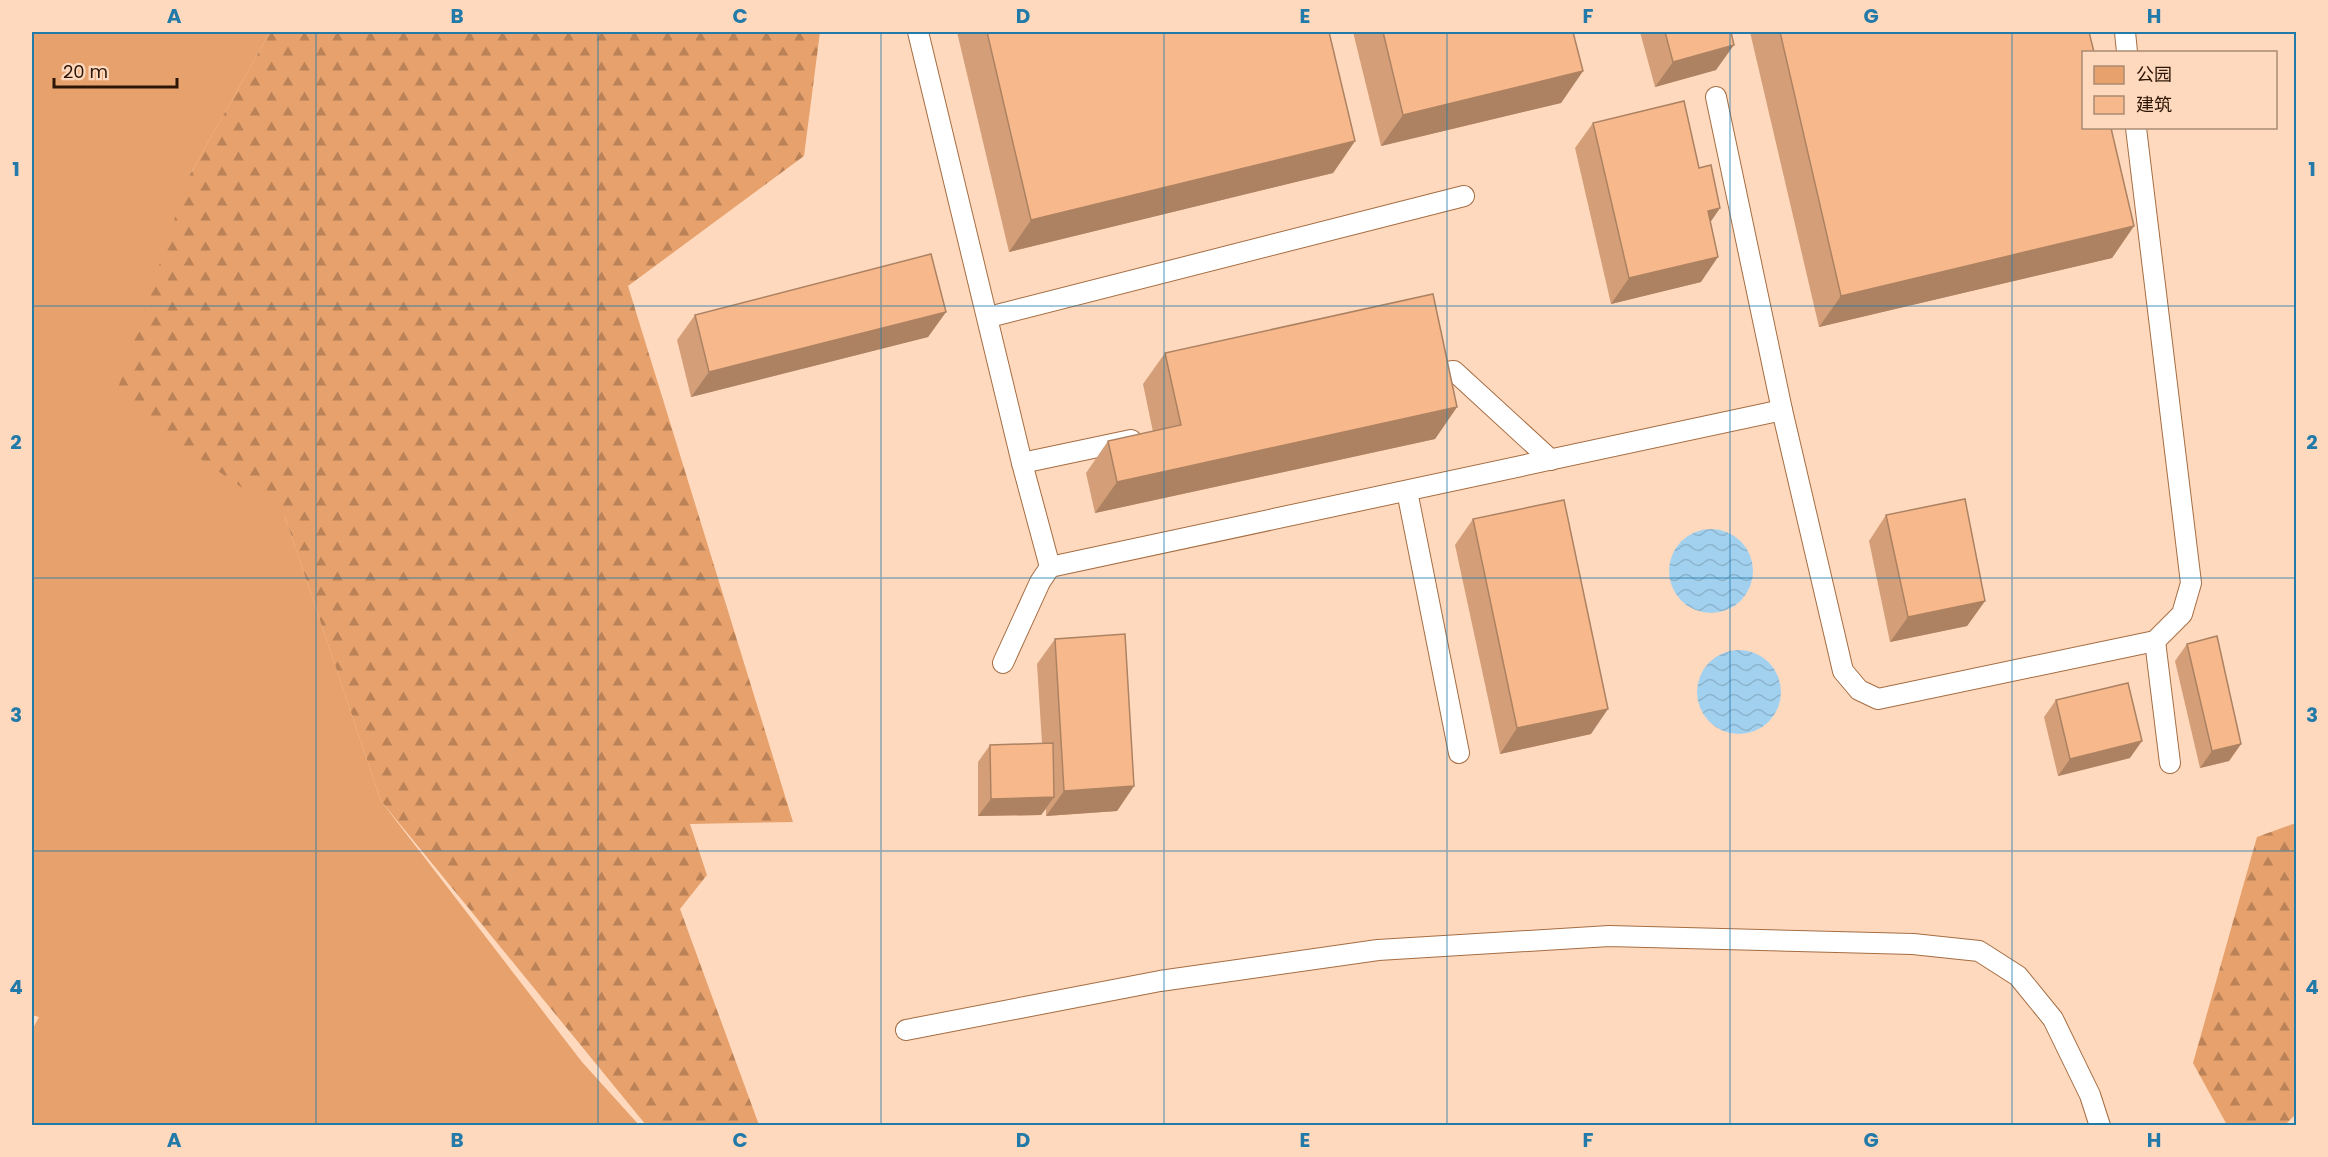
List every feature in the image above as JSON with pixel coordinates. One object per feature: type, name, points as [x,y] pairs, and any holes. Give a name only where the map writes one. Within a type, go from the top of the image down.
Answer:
[{"type":"lane","points":[[918,32],[1050,567]]},
{"type":"lane","points":[[2125,32],[2127,51]]},
{"type":"lane","points":[[1716,97],[1782,410],[1843,671],[1859,690],[1878,699],[2155,641],[2182,614],[2191,583],[2136,129]]},
{"type":"lane","points":[[989,317],[1464,196]]},
{"type":"lane","points":[[1421,375],[1454,370],[1551,460]]},
{"type":"lane","points":[[1003,663],[1040,582],[1050,567],[1782,410]]},
{"type":"lane","points":[[1023,463],[1154,435]]},
{"type":"lane","points":[[1407,491],[1459,753]]},
{"type":"lane","points":[[2155,641],[2170,763]]},
{"type":"lane","points":[[906,1030],[1160,981],[1378,950],[1608,936],[1914,944],[1979,951],[2018,976],[2053,1019],[2090,1095],[2100,1125]]},
{"type":"green space","points":[[32,32],[270,32],[189,176],[285,517],[381,801],[582,1062],[639,1125],[32,1125],[32,1030],[39,1017],[32,1015]]},
{"type":"green space","points":[[270,32],[820,32],[804,156],[628,286],[793,822],[690,824],[707,875],[680,909],[759,1125],[646,1125],[381,801],[285,517],[114,400],[189,176]]},
{"type":"green space","points":[[2296,823],[2296,1114],[2285,1125],[2227,1125],[2193,1063],[2257,837]]},
{"type":"water","points":[[1711,529],[1734,536],[1746,548],[1753,571],[1746,594],[1734,606],[1711,613],[1688,606],[1676,594],[1669,571],[1676,548],[1688,536]]},
{"type":"water","points":[[1739,650],[1762,657],[1774,669],[1781,692],[1774,715],[1762,727],[1739,734],[1716,727],[1704,715],[1697,692],[1704,669],[1716,657]]},
{"type":"building","points":[[987,32],[1329,32],[1355,141],[1031,220]]},
{"type":"building","points":[[1383,32],[1573,32],[1583,71],[1403,115]]},
{"type":"building","points":[[1665,32],[1731,32],[1734,45],[1673,62]]},
{"type":"building","points":[[1780,32],[2089,32],[2094,51],[2082,51],[2082,129],[2111,129],[2134,226],[1841,296]]},
{"type":"building","points":[[1684,101],[1699,168],[1711,165],[1720,208],[1708,211],[1718,257],[1629,278],[1593,123]]},
{"type":"building","points":[[931,254],[946,312],[709,372],[695,315]]},
{"type":"building","points":[[1433,294],[1457,407],[1117,482],[1108,441],[1181,425],[1165,353]]},
{"type":"building","points":[[1965,499],[1985,601],[1908,617],[1886,515]]},
{"type":"building","points":[[1564,500],[1608,709],[1517,728],[1473,519]]},
{"type":"building","points":[[1125,634],[1134,786],[1064,791],[1055,639]]},
{"type":"building","points":[[2217,636],[2241,744],[2212,751],[2187,644]]},
{"type":"building","points":[[2128,683],[2142,741],[2070,759],[2056,700]]},
{"type":"building","points":[[1053,743],[1054,797],[991,799],[990,745]]}]
